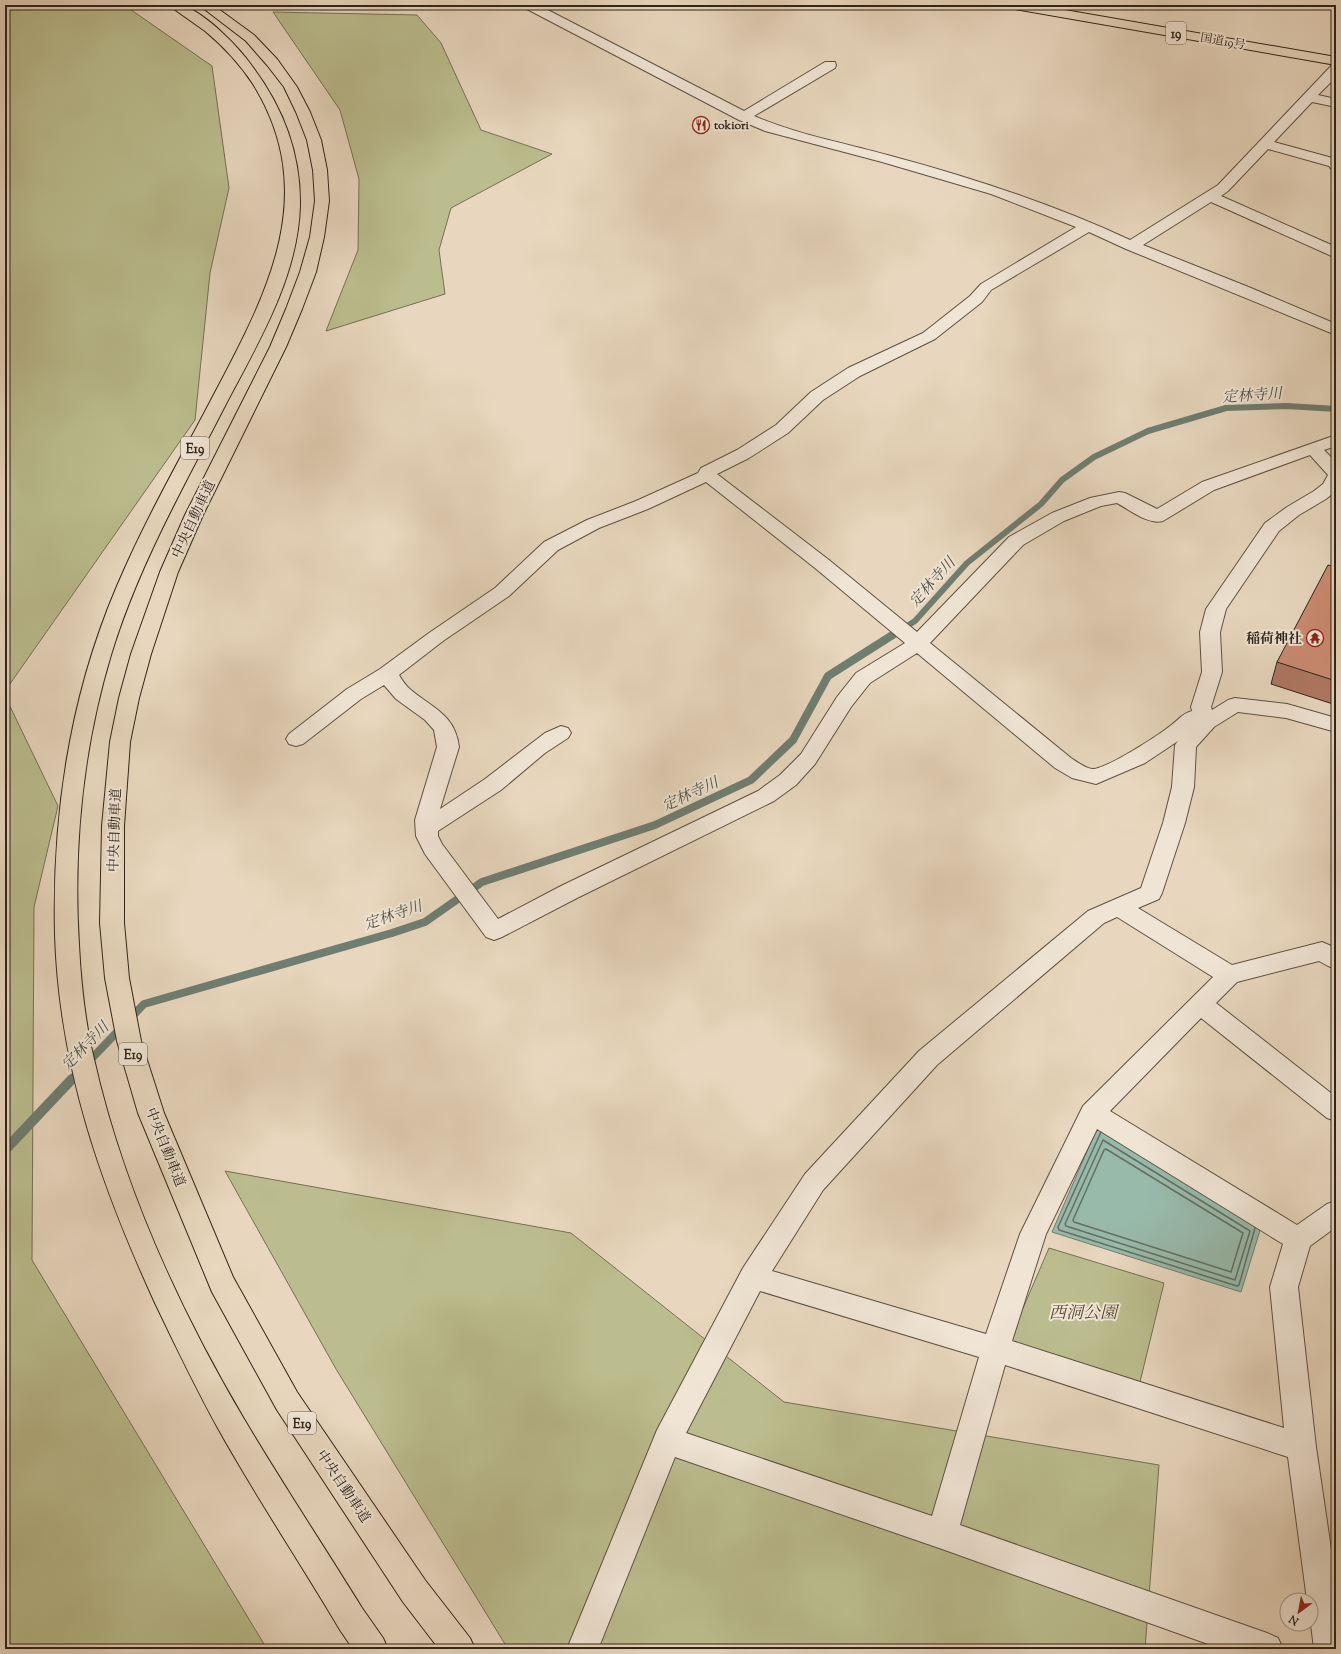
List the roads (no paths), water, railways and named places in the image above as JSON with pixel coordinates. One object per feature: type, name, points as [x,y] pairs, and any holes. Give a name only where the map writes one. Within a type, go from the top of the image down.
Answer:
[{"type":"highway","name":"E19","points":[[176,5],[226,43],[247,67],[264,92],[277,116],[287,143],[292,171],[292,209],[289,237],[266,308],[217,407],[162,510],[133,571],[101,654],[79,742],[69,829],[67,932],[70,991],[81,1058],[102,1137],[124,1200],[169,1305],[231,1424],[351,1619],[372,1649]]},
{"type":"highway","name":"中央自動車道","points":[[205,5],[221,15],[250,38],[272,62],[290,87],[303,112],[314,140],[320,170],[322,201],[317,237],[308,272],[294,309],[278,347],[194,515],[169,572],[141,654],[120,742],[116,784],[112,857],[112,923],[117,978],[129,1041],[151,1112],[222,1283],[287,1401],[414,1591],[459,1649]]},
{"type":"highway","name":"国道19号","points":[[1015,5],[1336,61]]},
{"type":"highway","name":"国道19号","points":[[1059,5],[1336,54]]},
{"type":"street","points":[[529,5],[744,117],[770,128],[888,159],[996,191],[1088,226],[1131,246],[1245,291],[1336,330]]},
{"type":"street","points":[[744,117],[830,65]]},
{"type":"street","points":[[1131,246],[1212,197],[1223,188],[1336,69]]},
{"type":"street","points":[[1309,97],[1336,103]]},
{"type":"street","points":[[1266,144],[1335,163],[1336,166]]},
{"type":"street","points":[[1212,197],[1336,253]]},
{"type":"street","points":[[708,475],[706,472],[743,454],[782,429],[818,396],[854,372],[929,336],[976,299],[986,287],[1088,226]]},
{"type":"street","points":[[387,674],[403,694],[426,709],[444,728],[448,738],[448,747],[426,820],[427,836],[433,848],[494,931],[568,892],[766,796],[788,780],[808,759],[844,702],[863,678],[917,644],[1016,541],[1058,517],[1096,502],[1118,496],[1157,517],[1208,486],[1336,440]]},
{"type":"street","points":[[1312,448],[1336,473]]},
{"type":"street","points":[[708,475],[822,564],[917,644],[1063,762],[1080,773],[1096,777],[1138,758],[1178,731],[1191,718],[1205,718],[1235,705],[1287,711],[1336,726]]},
{"type":"street","points":[[296,739],[354,694],[387,674],[436,637],[502,592],[551,546],[592,524],[642,505],[708,475]]},
{"type":"street","points":[[1205,718],[1201,707],[1212,672],[1210,632],[1216,609],[1272,527],[1293,511],[1320,495],[1330,487],[1336,477]]},
{"type":"street","points":[[584,1649],[583,1648],[667,1440],[753,1277],[814,1182],[928,1058],[1096,917],[1151,893],[1174,823],[1182,787],[1186,745],[1205,718]]},
{"type":"street","points":[[427,826],[460,808],[502,778],[539,746],[561,733]]},
{"type":"street","points":[[1118,907],[1229,975]]},
{"type":"street","points":[[942,1534],[995,1349],[1033,1234],[1092,1113],[1229,975],[1322,950],[1336,960]]},
{"type":"street","points":[[1200,1004],[1336,1111]]},
{"type":"street","points":[[1092,1113],[1298,1239]]},
{"type":"street","points":[[1330,1649],[1301,1447],[1284,1287],[1298,1239],[1336,1212]]},
{"type":"street","points":[[753,1277],[995,1349],[1301,1447]]},
{"type":"street","points":[[667,1440],[942,1534],[1267,1649]]},
{"type":"water","points":[[1098,1126],[1261,1227],[1241,1292],[1052,1232]]},
{"type":"waterway","name":"定林寺川","points":[[901,630],[915,621],[967,563],[1041,504],[1062,480],[1094,457],[1148,431],[1226,408],[1287,406],[1336,409]]},
{"type":"waterway","name":"定林寺川","points":[[71,1080],[144,1004],[392,933],[425,922],[482,882],[655,825],[751,780],[793,740],[828,676],[902,629]]},
{"type":"waterway","name":"定林寺川","points":[[5,1150],[72,1079]]},
{"type":"place","name":"tokiori","points":[[701,125]]},
{"type":"place","name":"稲荷神社","points":[[1315,638]]},
{"type":"park label","name":"西洞公園","points":[[1083,1312]]}]
